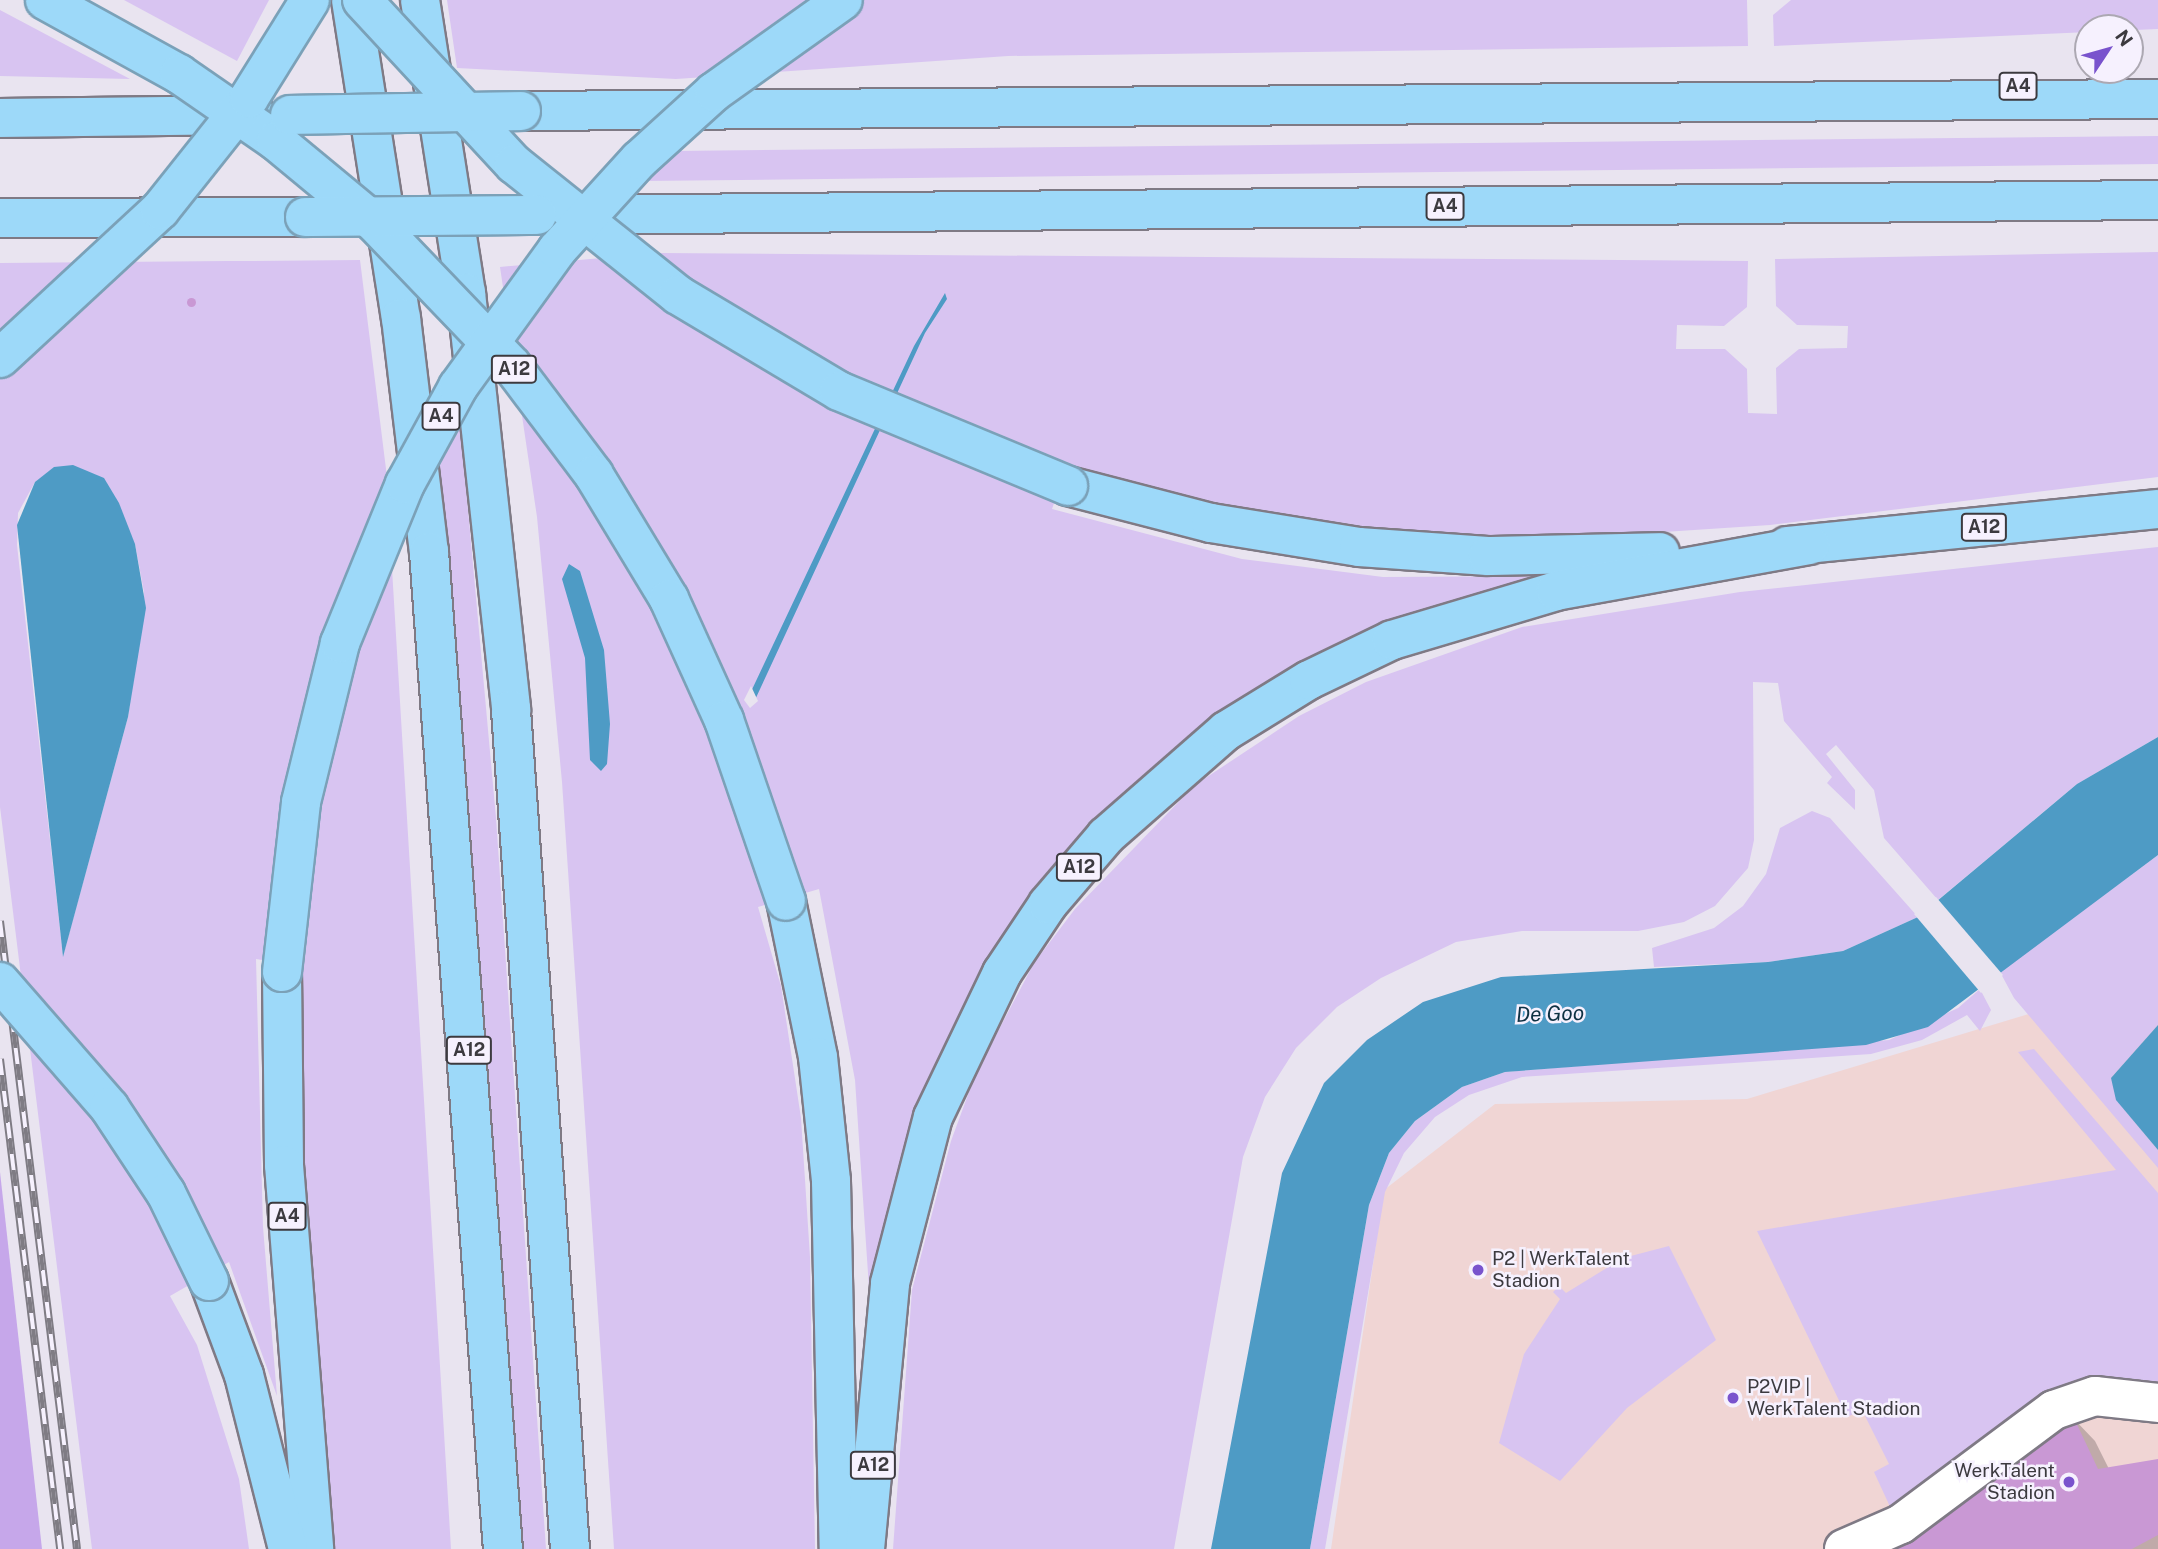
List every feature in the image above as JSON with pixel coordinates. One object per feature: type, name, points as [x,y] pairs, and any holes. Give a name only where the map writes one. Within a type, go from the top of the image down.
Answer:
[{"type":"highway","name":"A12","points":[[44,0],[179,74],[276,141],[375,223],[512,366],[594,475],[669,599],[724,720],[786,901],[818,1057],[831,1181],[839,1549]]},
{"type":"highway","points":[[0,358],[96,275],[167,202],[249,98],[310,0]]},
{"type":"highway","name":"A12","points":[[351,0],[401,318],[429,552],[503,1549]]},
{"type":"highway","name":"A12","points":[[362,0],[514,164],[678,295],[839,391],[1068,486],[1270,535],[1436,554],[1551,557],[1810,545],[2158,509]]},
{"type":"highway","name":"A12","points":[[419,0],[464,281],[510,696],[570,1549]]},
{"type":"highway","name":"A4","points":[[314,1549],[284,1165],[282,972],[301,802],[340,643],[405,484],[458,387],[557,250],[639,160],[714,92],[843,0]]},
{"type":"highway","name":"A4","points":[[1878,99],[2158,74]]},
{"type":"highway","name":"A4","points":[[0,118],[1878,99],[2158,99]]},
{"type":"highway","name":"A4","points":[[0,218],[305,218],[2158,200]]},
{"type":"highway","name":"A12","points":[[865,1549],[890,1283],[933,1117],[1002,973],[1048,904],[1107,836],[1226,731],[1309,680],[1392,640],[1507,602],[1810,545]]},
{"type":"highway","points":[[0,982],[109,1107],[166,1194],[209,1281],[244,1375],[288,1549]]},
{"type":"street","points":[[1844,1549],[1901,1524],[2064,1406],[2119,1395],[2158,1404]]},
{"type":"shaded area","points":[[124,0],[269,0],[237,61]]},
{"type":"shaded area","points":[[447,0],[1747,0],[1748,46],[1008,56],[676,79],[457,68]]},
{"type":"shaded area","points":[[1791,0],[2158,0],[2158,29],[2144,30],[2144,14],[2074,14],[2074,33],[1774,46],[1773,15]]},
{"type":"shaded area","points":[[0,10],[130,79],[0,76]]},
{"type":"shaded area","points":[[2158,136],[2158,164],[642,181],[674,151]]},
{"type":"shaded area","points":[[2158,252],[2158,477],[1770,525],[1542,540],[1288,525],[1066,469],[1052,509],[1242,559],[1383,577],[1573,576],[1364,640],[1016,927],[871,1318],[855,1080],[819,889],[758,907],[781,986],[801,1118],[810,1257],[815,1549],[614,1549],[562,782],[537,517],[500,267],[659,253],[1748,261],[1747,307],[1724,326],[1677,325],[1676,349],[1725,349],[1747,369],[1748,413],[1777,414],[1776,368],[1799,349],[1847,348],[1848,326],[1797,325],[1776,306],[1775,259]]},
{"type":"shaded area","points":[[360,260],[386,469],[451,1549],[331,1549],[299,1167],[300,966],[256,959],[263,1227],[277,1396],[229,1262],[170,1296],[197,1345],[239,1479],[249,1549],[92,1549],[0,807],[0,263]],"holes":[[[35,482],[135,544],[144,592],[128,717],[63,956],[17,545],[18,513]]]},
{"type":"shaded area","points":[[460,421],[496,818],[546,1549],[516,1549],[435,464]]},
{"type":"shaded area","points":[[2158,547],[2158,737],[2077,784],[1938,900],[1884,838],[1874,790],[1836,745],[1826,754],[1855,790],[1855,810],[1827,783],[1832,777],[1784,721],[1778,683],[1753,682],[1754,840],[1748,868],[1715,906],[1684,922],[1638,931],[1522,931],[1456,942],[1381,978],[1337,1007],[1296,1048],[1265,1097],[1243,1157],[1174,1549],[893,1549],[912,1290],[951,1141],[976,1073],[1034,963],[1075,909],[1195,785],[1299,716],[1366,682],[1522,627],[1740,592]]},
{"type":"shaded area","points":[[1812,811],[1830,818],[1918,917],[1843,951],[1768,962],[1654,967],[1652,948],[1714,928],[1743,906],[1766,874],[1780,828]]},
{"type":"shaded area","points":[[2158,855],[2158,1025],[2111,1078],[2123,1108],[2158,1150],[2158,1168],[2014,998],[2000,972]]},
{"type":"shaded area","points":[[2158,902],[2158,1549],[1331,1549],[1384,1190],[1495,1104],[1747,1099],[2032,1013]]},
{"type":"shaded area","points":[[1980,989],[1991,1010],[1980,1031],[1967,1015],[1922,1040],[1871,1054],[1522,1077],[1469,1095],[1435,1117],[1404,1153],[1385,1192],[1325,1549],[1310,1549],[1369,1205],[1389,1153],[1415,1121],[1462,1087],[1505,1072],[1889,1040],[1958,1008]]},
{"type":"shaded area","points":[[2034,1049],[2158,1193],[2158,1387],[2102,1377],[1892,1511],[1874,1472],[1889,1464],[1862,1410],[1847,1417],[1757,1231],[2116,1170],[2018,1052]]},
{"type":"shaded area","points":[[0,1172],[42,1549],[0,1549]]},
{"type":"shaded area","points":[[1669,1246],[1716,1340],[1627,1408],[1560,1481],[1499,1443],[1524,1354],[1560,1299],[1553,1292],[1559,1286],[1566,1293],[1623,1258]]},
{"type":"water","points":[[945,293],[947,299],[925,333],[754,702],[748,698],[914,346]]},
{"type":"water","points":[[73,465],[104,478],[119,503],[135,544],[146,608],[128,717],[63,957],[17,525],[35,482],[54,467]]},
{"type":"water","points":[[569,564],[580,571],[604,650],[610,724],[607,764],[601,771],[590,760],[585,658],[562,579]]},
{"type":"water","name":"De Goo","points":[[2158,737],[2158,855],[1928,1027],[1866,1045],[1505,1072],[1462,1087],[1415,1121],[1389,1153],[1369,1205],[1310,1549],[1211,1549],[1282,1173],[1324,1083],[1367,1040],[1423,1002],[1501,977],[1768,962],[1843,951],[1918,917],[2077,784]]},
{"type":"water","points":[[2158,1025],[2158,1150],[2116,1100],[2111,1078]]},
{"type":"pier","points":[[751,686],[758,701],[750,708],[744,700]]},
{"type":"pier","points":[[1936,897],[2003,975],[1981,993],[1914,914]]},
{"type":"building","points":[[191,298],[195,302],[191,306],[187,302]]},
{"type":"building","name":"WerkTalent Stadion","points":[[2073,1416],[2098,1469],[2158,1459],[2158,1535],[2132,1549],[1895,1549]]},
{"type":"railway","points":[[0,921],[77,1549]]},
{"type":"railway","points":[[0,1059],[60,1549]]},
{"type":"place","name":"P2 | WerkTalent Stadion","points":[[1478,1270]]},
{"type":"place","name":"P2VIP | WerkTalent Stadion","points":[[1733,1398]]},
{"type":"place","name":"WerkTalent Stadion","points":[[2069,1482]]}]
